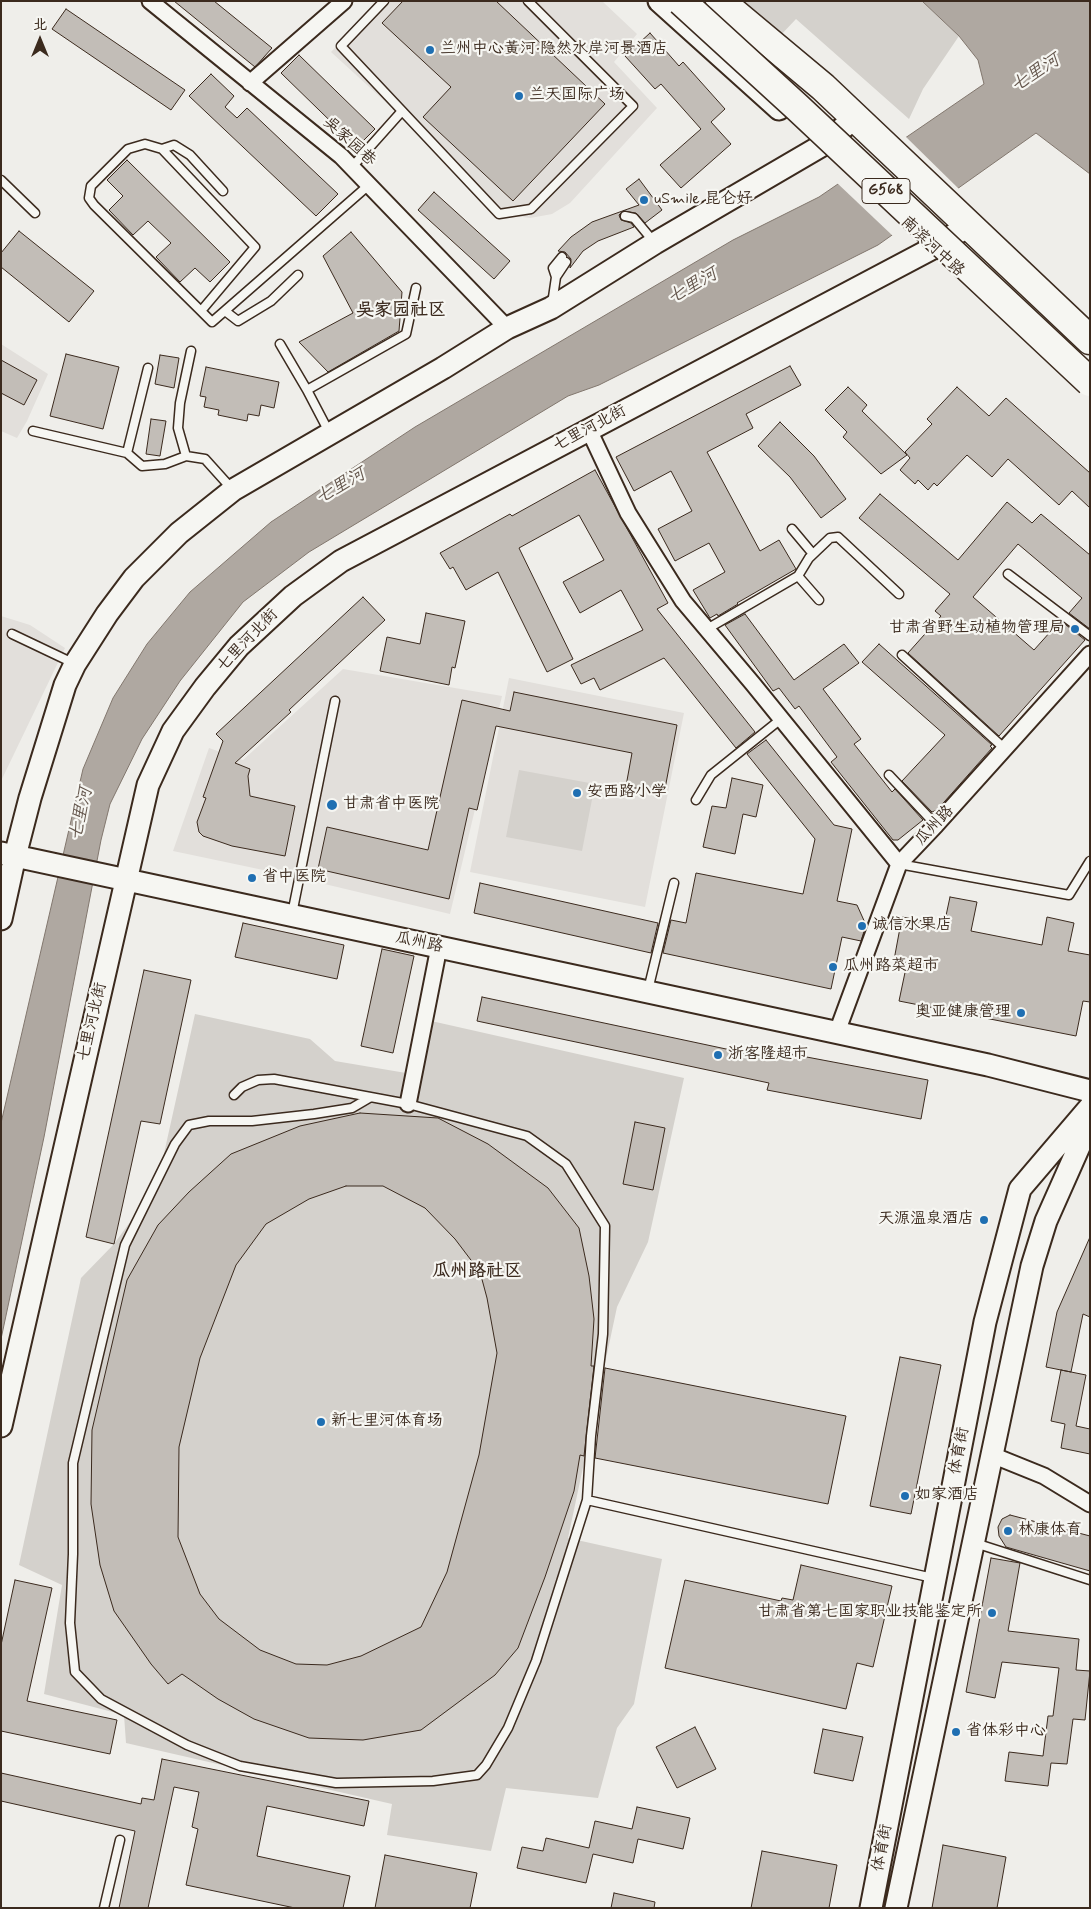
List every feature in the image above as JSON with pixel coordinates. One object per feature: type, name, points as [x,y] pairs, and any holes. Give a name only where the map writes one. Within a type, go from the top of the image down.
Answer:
[{"type":"highway","name":"南滨河中路","points":[[681,1],[797,107],[1090,382]]},
{"type":"highway","name":"G568","points":[[720,1],[856,117],[1090,340]]},
{"type":"street","name":"吴家园巷","points":[[150,1],[341,156],[507,328]]},
{"type":"street","points":[[250,83],[344,1]]},
{"type":"street","name":"南滨河中路","points":[[659,1],[917,232],[1090,398]]},
{"type":"street","points":[[1,919],[8,855],[30,798],[65,685],[75,664],[107,614],[134,578],[178,533],[233,490],[444,368],[507,328],[551,308],[655,243],[820,146],[856,117]]},
{"type":"street","name":"七里河北街","points":[[1,1426],[148,785],[172,731],[205,687],[239,646],[293,596],[342,561],[933,248],[962,220]]},
{"type":"street","points":[[589,430],[628,513],[683,601],[899,864]]},
{"type":"street","name":"瓜州路","points":[[837,1032],[899,864],[1090,654]]},
{"type":"street","name":"瓜州路","points":[[8,855],[837,1032],[988,1065],[1090,1091]]},
{"type":"street","points":[[408,1104],[439,947]]},
{"type":"street","name":"体育街","points":[[871,1908],[985,1322],[1020,1189],[1090,1108]]},
{"type":"street","name":"体育街","points":[[896,1908],[1032,1266],[1046,1221],[1090,1122]]},
{"type":"street","points":[[992,1455],[1044,1476],[1090,1504]]},
{"type":"lane","points":[[384,1],[341,46],[499,214],[531,209],[633,106],[528,1]]},
{"type":"lane","points":[[352,167],[402,111]]},
{"type":"lane","points":[[201,311],[255,247],[162,149],[145,144],[128,149],[91,186],[89,198],[201,311],[212,322],[370,184]]},
{"type":"lane","points":[[162,149],[174,145],[190,155],[223,191]]},
{"type":"lane","points":[[1,180],[35,213]]},
{"type":"lane","points":[[627,219],[642,226],[655,243]]},
{"type":"lane","points":[[551,308],[556,278],[553,268],[564,259]]},
{"type":"lane","points":[[225,311],[238,321],[271,301],[298,275]]},
{"type":"lane","points":[[307,390],[406,334],[416,288]]},
{"type":"lane","points":[[280,344],[330,434]]},
{"type":"lane","points":[[186,456],[178,428],[180,403],[191,351]]},
{"type":"lane","points":[[127,453],[148,368]]},
{"type":"lane","points":[[32,431],[127,453],[142,466],[164,464],[186,456],[205,459],[233,490]]},
{"type":"lane","points":[[792,529],[813,554]]},
{"type":"lane","points":[[707,629],[798,576],[813,554],[830,538],[838,537],[899,594]]},
{"type":"lane","points":[[1008,574],[1090,636]]},
{"type":"lane","points":[[798,576],[819,600]]},
{"type":"lane","points":[[12,634],[75,664]]},
{"type":"lane","points":[[902,655],[1005,748]]},
{"type":"lane","points":[[292,916],[335,701]]},
{"type":"lane","points":[[696,800],[711,775],[781,719]]},
{"type":"lane","points":[[889,775],[936,825]]},
{"type":"lane","points":[[899,864],[1069,895],[1090,861]]},
{"type":"lane","points":[[648,992],[674,883]]},
{"type":"lane","points":[[234,1095],[242,1087],[258,1080],[274,1079],[408,1104],[527,1136],[566,1164],[605,1226],[603,1334],[591,1436],[587,1500],[536,1660],[508,1728],[486,1765],[477,1775],[433,1781],[336,1783],[240,1766],[187,1745],[101,1699],[76,1672],[70,1623],[74,1554],[74,1463],[125,1244],[175,1144],[190,1125],[314,1114],[352,1108],[369,1098]]},
{"type":"lane","points":[[587,1500],[935,1579]]},
{"type":"lane","points":[[974,1542],[1090,1580]]},
{"type":"lane","points":[[104,1908],[120,1840]]},
{"type":"shaded area","points":[[380,1],[602,1],[637,34],[614,62],[657,108],[570,203],[552,214],[530,218],[509,215],[331,52]]},
{"type":"shaded area","points":[[736,1],[922,1],[959,36],[923,89],[909,119],[796,19],[779,37]]},
{"type":"shaded area","points":[[1,344],[48,374],[27,421],[17,438],[1,431]]},
{"type":"shaded area","points":[[1,616],[30,625],[65,648],[1,781]]},
{"type":"shaded area","name":"甘肃省中医院","points":[[343,669],[502,696],[450,914],[287,875],[173,851],[209,748],[243,760]]},
{"type":"shaded area","name":"安西路小学","points":[[509,678],[684,713],[645,907],[470,872]]},
{"type":"shaded area","points":[[519,770],[595,784],[582,851],[506,837]]},
{"type":"shaded area","name":"新七里河体育场","points":[[195,1014],[310,1039],[335,1061],[406,1073],[418,1018],[684,1078],[648,1242],[617,1307],[568,1538],[662,1559],[634,1704],[617,1728],[598,1798],[506,1788],[491,1851],[387,1835],[392,1804],[126,1743],[124,1715],[44,1694],[62,1585],[19,1565],[81,1278],[114,1244],[133,1218],[155,1194]]},
{"type":"water","name":"七里河","points":[[922,1],[1090,1],[1090,174],[1036,133],[878,245],[599,385],[568,396],[309,552],[243,602],[180,681],[142,739],[110,804],[101,840],[44,1137],[1,1339],[1,1123],[83,769],[113,698],[147,644],[190,592],[271,522],[415,427],[733,240],[819,197],[984,84],[978,60],[959,36]]},
{"type":"pier","points":[[904,135],[960,190],[894,237],[836,182]]},
{"type":"building","points":[[174,1],[214,1],[272,48],[255,67]]},
{"type":"building","name":"兰天国际广场","points":[[403,1],[496,1],[605,104],[513,201],[423,117],[451,87],[382,23]]},
{"type":"building","points":[[66,9],[185,90],[171,110],[52,29]]},
{"type":"building","points":[[650,33],[679,66],[683,62],[725,109],[711,122],[731,144],[681,188],[660,165],[701,129],[661,84],[655,89],[625,56]]},
{"type":"building","points":[[299,55],[375,129],[357,147],[281,73]]},
{"type":"building","points":[[211,74],[234,96],[225,107],[237,118],[247,108],[338,194],[316,216],[189,96]]},
{"type":"building","points":[[127,160],[230,262],[210,282],[195,268],[180,282],[156,257],[171,243],[148,221],[133,235],[109,210],[123,196],[107,180]]},
{"type":"building","points":[[639,179],[662,210],[645,223],[636,213],[623,211],[619,215],[621,220],[631,223],[634,227],[598,241],[583,251],[570,268],[571,259],[565,252],[558,251],[571,237],[592,222],[639,205],[626,189]]},
{"type":"building","points":[[434,192],[510,261],[494,279],[418,210]]},
{"type":"building","points":[[19,231],[94,291],[69,322],[1,267],[1,253]]},
{"type":"building","points":[[351,232],[402,292],[399,331],[328,372],[299,342],[353,313],[323,256]]},
{"type":"building","points":[[66,354],[119,367],[103,429],[50,416]]},
{"type":"building","points":[[160,355],[179,358],[174,388],[155,384]]},
{"type":"building","points":[[1,360],[37,380],[24,405],[1,393]]},
{"type":"building","points":[[790,366],[801,385],[746,414],[753,428],[707,452],[760,551],[779,540],[796,569],[718,616],[717,614],[710,618],[693,590],[725,572],[709,543],[675,561],[658,529],[692,511],[671,471],[634,491],[616,457]]},
{"type":"building","points":[[206,367],[279,382],[274,408],[261,405],[259,416],[248,414],[247,421],[218,415],[219,410],[204,407],[206,397],[200,396]]},
{"type":"building","points":[[848,387],[867,405],[862,411],[907,455],[881,474],[843,437],[847,432],[825,410]]},
{"type":"building","points":[[957,387],[989,416],[1006,398],[1090,473],[1090,508],[1072,491],[1059,505],[1008,459],[992,477],[967,455],[937,486],[934,483],[928,490],[918,480],[915,484],[900,470],[910,458],[905,452],[932,424],[927,419]]},
{"type":"building","points":[[151,419],[166,421],[160,456],[146,454]]},
{"type":"building","points":[[780,422],[814,456],[846,499],[821,518],[790,477],[758,446]]},
{"type":"building","points":[[595,470],[668,603],[657,609],[755,732],[736,748],[664,658],[600,690],[594,678],[581,684],[571,665],[643,630],[621,590],[580,613],[563,582],[604,560],[579,515],[519,548],[573,659],[547,672],[498,572],[466,590],[453,567],[450,569],[440,553]]},
{"type":"building","points":[[880,494],[958,560],[1007,502],[1032,523],[1041,514],[1090,555],[1090,629],[1069,613],[1082,598],[1018,544],[973,597],[1034,650],[1061,621],[1085,640],[999,736],[908,653],[941,616],[935,611],[950,594],[859,518]]},
{"type":"building","points":[[363,597],[385,620],[289,710],[291,712],[235,763],[250,769],[248,776],[250,796],[295,806],[285,856],[232,846],[203,836],[199,832],[197,822],[206,798],[203,797],[223,741],[216,734]]},
{"type":"building","points":[[426,613],[465,621],[455,668],[452,667],[449,685],[380,671],[387,637],[420,644]]},
{"type":"building","points":[[745,614],[794,680],[844,644],[859,663],[823,689],[861,739],[854,744],[892,792],[895,789],[923,820],[898,840],[893,840],[831,762],[837,757],[799,706],[795,709],[779,688],[773,691],[725,625]]},
{"type":"building","points":[[879,644],[992,745],[990,746],[992,748],[937,810],[932,812],[902,781],[945,735],[862,662]]},
{"type":"building","points":[[514,692],[677,725],[664,794],[626,786],[632,753],[496,726],[477,810],[469,808],[449,899],[318,869],[327,827],[428,850],[462,700],[510,711]]},
{"type":"building","points":[[766,740],[834,825],[852,829],[837,901],[857,905],[866,925],[861,941],[842,937],[831,989],[663,953],[671,920],[686,923],[696,873],[803,894],[815,839],[747,754]]},
{"type":"building","points":[[732,778],[763,785],[756,817],[743,814],[735,854],[703,847],[712,806],[726,808]]},
{"type":"building","points":[[480,883],[658,923],[651,953],[474,913]]},
{"type":"building","points":[[950,897],[977,902],[971,931],[1042,945],[1047,917],[1074,923],[1068,951],[1090,955],[1090,1002],[1083,1001],[1076,1036],[899,1001],[907,963],[894,960],[902,917],[944,925]]},
{"type":"building","points":[[243,923],[344,945],[337,979],[235,957]]},
{"type":"building","points":[[382,949],[414,956],[393,1053],[361,1046]]},
{"type":"building","points":[[144,970],[191,980],[160,1124],[141,1121],[114,1244],[86,1237]]},
{"type":"building","points":[[482,997],[773,1059],[775,1051],[928,1080],[921,1119],[767,1090],[769,1083],[477,1021]]},
{"type":"building","points":[[360,1113],[438,1118],[488,1144],[548,1188],[579,1228],[589,1276],[594,1319],[591,1366],[594,1366],[584,1456],[580,1455],[574,1491],[545,1577],[518,1648],[495,1675],[421,1730],[363,1740],[309,1738],[254,1719],[218,1699],[182,1674],[168,1684],[151,1664],[114,1611],[100,1565],[91,1504],[92,1430],[127,1280],[158,1225],[189,1192],[231,1154],[300,1126]],"holes":[[[346,1186],[383,1186],[425,1208],[455,1239],[480,1272],[487,1298],[497,1353],[479,1455],[447,1572],[421,1627],[361,1656],[327,1665],[296,1664],[260,1650],[219,1619],[200,1594],[178,1537],[179,1447],[200,1358],[236,1265],[266,1224],[309,1199]]]},
{"type":"building","points":[[635,1122],[665,1128],[653,1190],[623,1184]]},
{"type":"building","points":[[1090,1237],[1090,1317],[1083,1314],[1071,1372],[1046,1367],[1057,1312]]},
{"type":"building","points":[[900,1357],[941,1365],[911,1514],[870,1506]]},
{"type":"building","points":[[605,1368],[846,1416],[828,1504],[595,1458]]},
{"type":"building","points":[[1061,1370],[1086,1375],[1076,1426],[1090,1429],[1090,1454],[1061,1448],[1065,1424],[1051,1421]]},
{"type":"building","points":[[1010,1515],[1090,1536],[1090,1571],[1006,1547],[999,1536],[998,1527],[1002,1519]]},
{"type":"building","points":[[991,1558],[1020,1563],[1008,1631],[1079,1639],[1076,1670],[1090,1671],[1085,1720],[1073,1719],[1067,1764],[1051,1763],[1048,1786],[1005,1781],[1009,1752],[1043,1756],[1048,1716],[1053,1716],[1059,1668],[1002,1662],[995,1698],[966,1692]]},
{"type":"building","points":[[801,1565],[892,1586],[873,1667],[857,1663],[846,1709],[665,1668],[685,1580],[781,1601],[782,1598],[793,1600]]},
{"type":"building","points":[[15,1580],[52,1588],[27,1701],[117,1720],[110,1754],[1,1731],[1,1645]]},
{"type":"building","points":[[695,1727],[716,1769],[677,1788],[656,1747]]},
{"type":"building","points":[[823,1729],[863,1737],[853,1781],[814,1773]]},
{"type":"building","points":[[162,1759],[369,1801],[364,1826],[267,1806],[257,1856],[350,1876],[343,1908],[295,1908],[186,1885],[198,1829],[192,1827],[199,1792],[174,1787],[148,1908],[119,1908],[135,1831],[1,1801],[1,1773],[141,1804],[142,1798],[154,1800]]},
{"type":"building","points":[[637,1807],[690,1818],[683,1849],[638,1839],[633,1863],[593,1854],[586,1883],[517,1868],[522,1847],[543,1851],[546,1838],[589,1848],[595,1821],[632,1829]]},
{"type":"building","points":[[943,1845],[1006,1857],[997,1908],[932,1908]]},
{"type":"building","points":[[762,1851],[837,1865],[829,1908],[751,1908]]},
{"type":"building","points":[[385,1855],[477,1873],[470,1908],[375,1908]]},
{"type":"building","points":[[614,1893],[655,1902],[654,1908],[611,1908]]},
{"type":"place","name":"兰州中心黄河·隐然水岸河景酒店","points":[[430,50]]},
{"type":"place","name":"兰天国际广场","points":[[519,96]]},
{"type":"place","name":"uSmile 昆仑好","points":[[644,200]]},
{"type":"place","name":"甘肃省野生动植物管理局","points":[[1075,629]]},
{"type":"place","name":"安西路小学","points":[[577,793]]},
{"type":"place","name":"甘肃省中医院","points":[[332,805]]},
{"type":"place","name":"省中医院","points":[[252,878]]},
{"type":"place","name":"诚信水果店","points":[[862,926]]},
{"type":"place","name":"瓜州路菜超市","points":[[833,967]]},
{"type":"place","name":"奥亚健康管理","points":[[1021,1013]]},
{"type":"place","name":"浙客隆超市","points":[[718,1055]]},
{"type":"place","name":"天源温泉酒店","points":[[984,1220]]},
{"type":"place","name":"新七里河体育场","points":[[321,1422]]},
{"type":"place","name":"如家酒店","points":[[905,1496]]},
{"type":"place","name":"林康体育","points":[[1008,1531]]},
{"type":"place","name":"甘肃省第七国家职业技能鉴定所","points":[[992,1613]]},
{"type":"place","name":"省体彩中心","points":[[956,1732]]},
{"type":"district","name":"吴家园社区","points":[[401,311]]},
{"type":"district","name":"瓜州路社区","points":[[477,1272]]}]
